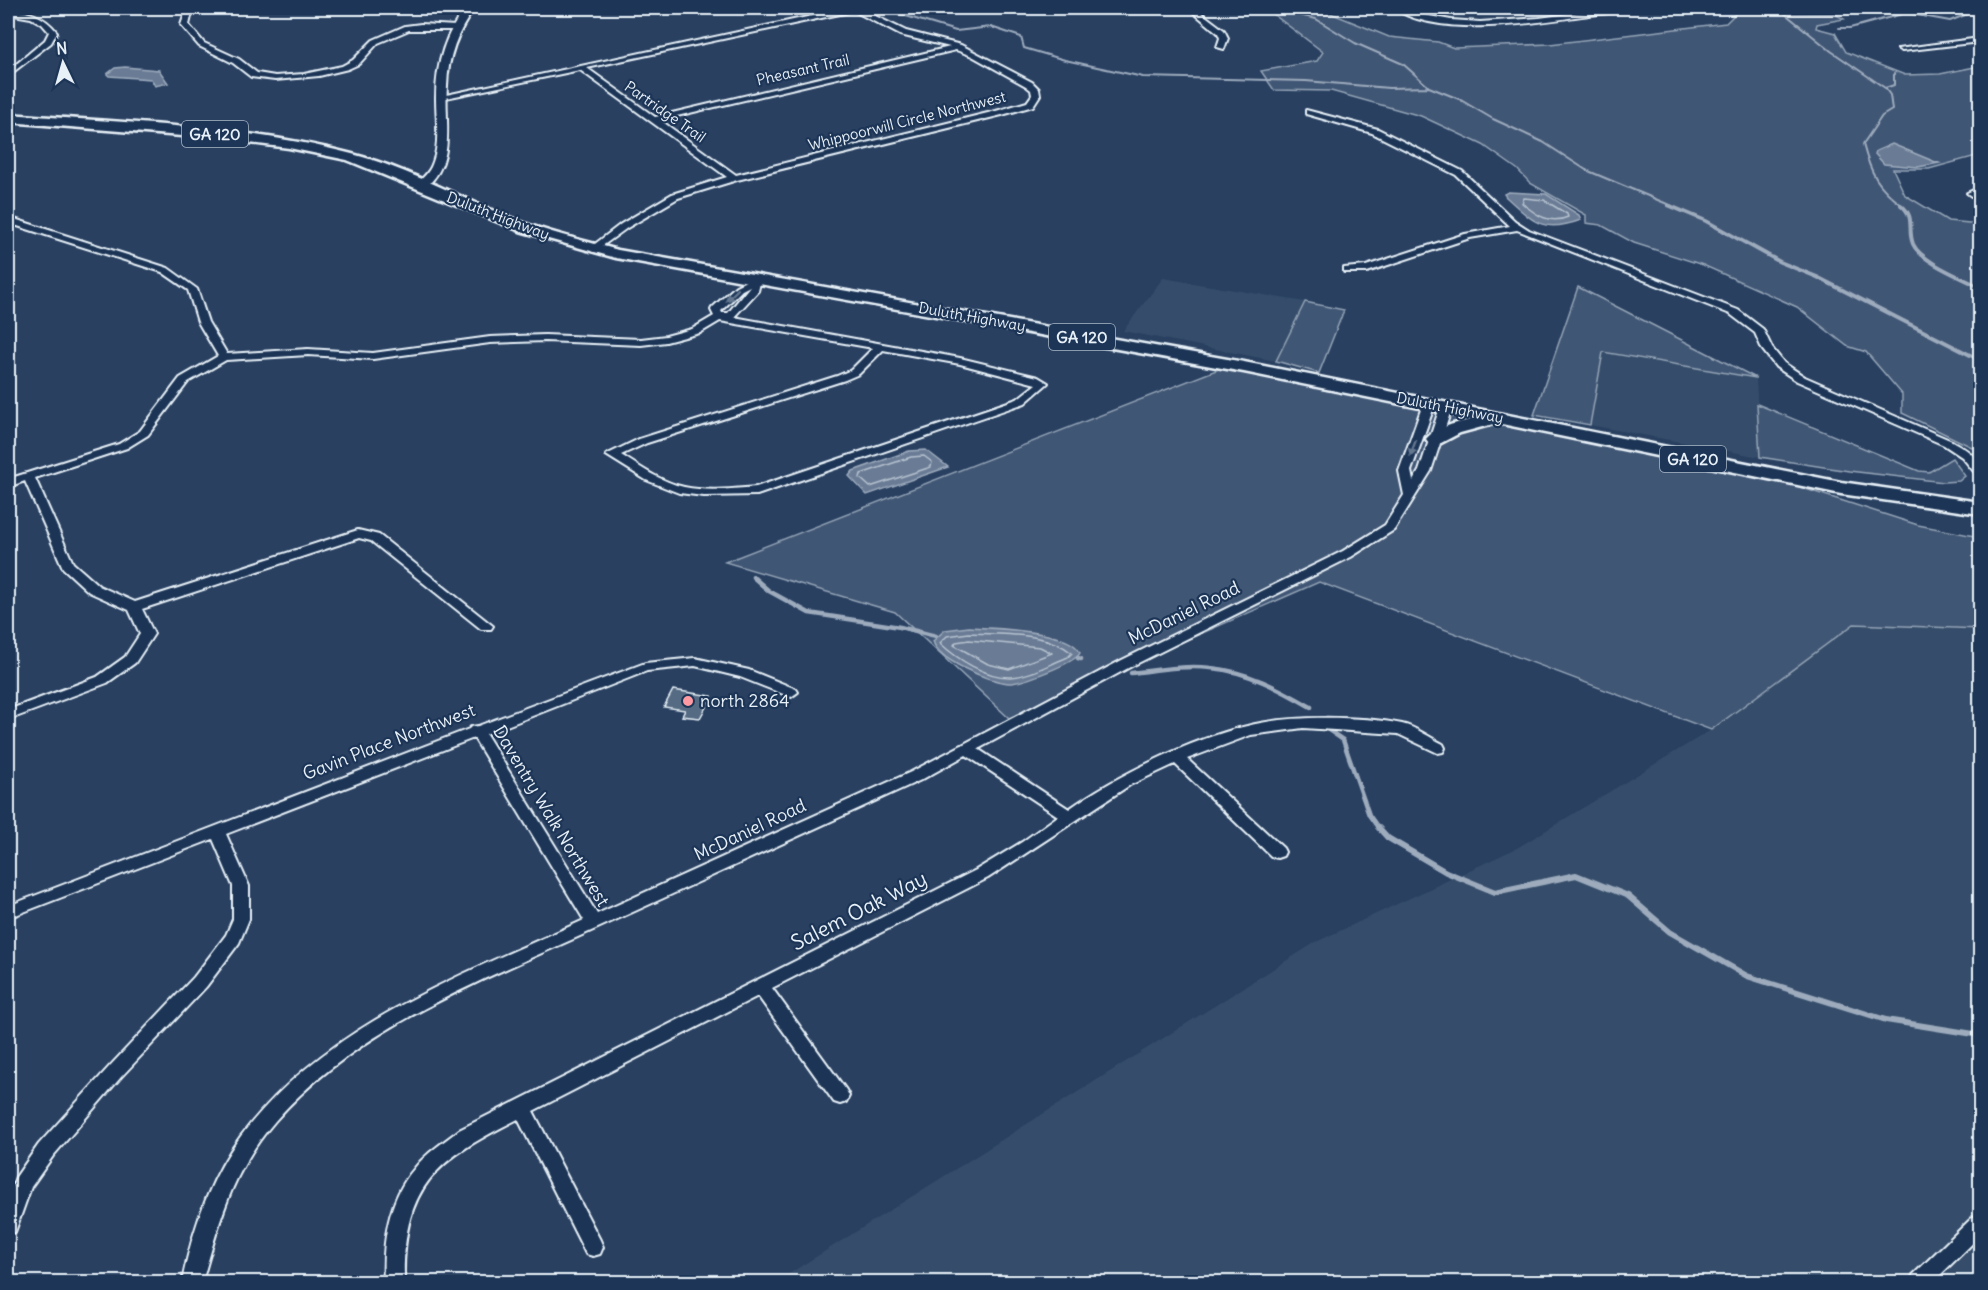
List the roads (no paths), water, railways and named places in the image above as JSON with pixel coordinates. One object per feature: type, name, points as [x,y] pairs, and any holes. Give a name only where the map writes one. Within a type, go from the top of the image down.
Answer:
[{"type":"main road","name":"Duluth Highway","points":[[8,118],[154,128],[289,144],[363,161],[525,228],[594,249],[1437,405],[1732,467],[1928,502],[1980,508]]},
{"type":"main road","points":[[1435,439],[1454,429],[1498,418]]},
{"type":"main road","points":[[1928,502],[1980,522]]},
{"type":"street","points":[[190,8],[185,25],[198,43],[238,62],[245,70],[256,76],[272,79],[299,77],[343,68],[353,64],[373,44],[398,33],[416,30],[442,31],[453,28]]},
{"type":"street","points":[[422,185],[430,180],[441,155],[444,129],[441,97],[453,28],[470,8]]},
{"type":"street","name":"Whippoorwill Circle Northwest","points":[[441,97],[855,8],[903,33],[958,47],[988,61],[1035,89],[1036,95],[1030,104],[734,178],[675,196],[624,226],[594,249]]},
{"type":"street","points":[[1191,8],[1221,32],[1224,38],[1221,47]]},
{"type":"street","points":[[1396,8],[1433,20],[1475,24],[1626,8]]},
{"type":"street","points":[[8,12],[31,15],[46,22],[53,32],[48,41],[8,74]]},
{"type":"street","points":[[1902,49],[1980,40]]},
{"type":"street","name":"Pheasant Trail","points":[[655,119],[958,47]]},
{"type":"street","name":"Partridge Trail","points":[[581,68],[734,178]]},
{"type":"street","points":[[1309,112],[1376,131],[1459,174],[1519,227],[1734,312],[1759,332],[1767,349],[1787,370],[1801,379],[1948,443],[1966,455],[1980,472]]},
{"type":"street","points":[[8,220],[165,270],[192,289],[203,322],[224,357]]},
{"type":"street","points":[[1347,270],[1367,270],[1468,236],[1519,227]]},
{"type":"street","points":[[8,483],[123,446],[144,433],[184,380],[224,357],[308,352],[373,356],[512,339],[641,342],[666,339],[696,331],[719,317],[731,315],[755,290],[756,279]]},
{"type":"street","points":[[719,317],[880,347],[960,362],[1043,383],[1021,401],[757,490],[724,493],[676,489],[639,472],[612,455],[643,441],[841,378],[855,372],[880,347]]},
{"type":"street","points":[[1409,493],[1405,471],[1437,405]]},
{"type":"street","name":"McDaniel Road","points":[[192,1282],[208,1220],[227,1176],[243,1148],[270,1114],[314,1071],[376,1027],[440,993],[916,776],[1127,663],[1347,554],[1390,527],[1409,493],[1425,471],[1435,439],[1437,405]]},
{"type":"street","points":[[8,715],[102,680],[130,660],[147,634],[134,607],[94,589],[67,565],[29,477]]},
{"type":"street","points":[[134,607],[358,534],[375,538],[486,626]]},
{"type":"street","name":"Gavin Place Northwest","points":[[8,912],[645,666],[696,662],[744,673],[791,692]]},
{"type":"street","name":"Salem Oak Way","points":[[394,1282],[393,1254],[398,1225],[417,1178],[466,1136],[982,874],[1125,781],[1191,751],[1249,730],[1303,723],[1401,729],[1438,748]]},
{"type":"street","name":"Daventry Walk Northwest","points":[[476,730],[594,923]]},
{"type":"street","points":[[966,748],[1069,816]]},
{"type":"street","points":[[1177,758],[1277,852]]},
{"type":"street","points":[[8,1226],[23,1183],[46,1150],[115,1072],[200,982],[233,938],[241,919],[242,886],[218,830]]},
{"type":"street","points":[[761,986],[840,1096]]},
{"type":"street","points":[[522,1108],[593,1247]]},
{"type":"street","points":[[1920,1282],[1980,1223]]},
{"type":"water","points":[[115,68],[159,70],[168,83],[155,86],[151,79],[107,74]]},
{"type":"water","points":[[1892,144],[1939,163],[1918,167],[1884,164],[1875,154],[1876,151]]},
{"type":"water","points":[[1508,192],[1546,194],[1579,215],[1581,220],[1557,226],[1539,223],[1506,197],[1504,194]]},
{"type":"water","points":[[926,450],[948,467],[867,495],[849,476],[853,471],[909,451]]},
{"type":"water","points":[[969,627],[1048,635],[1074,645],[1080,653],[1068,662],[1035,677],[1008,683],[977,674],[954,663],[944,656],[933,641],[945,630]]},
{"type":"waterway","points":[[879,8],[956,31],[991,27],[1021,37],[1024,48],[1065,60],[1143,77],[1306,81],[1389,88],[1429,87]]},
{"type":"waterway","points":[[1271,8],[1316,19],[1355,43],[1403,64],[1429,87]]},
{"type":"waterway","points":[[1778,8],[1831,51],[1885,88]]},
{"type":"waterway","points":[[1839,28],[1850,28],[1906,13],[1950,21],[1980,9]]},
{"type":"waterway","points":[[1885,88],[1894,85],[1894,73]]},
{"type":"waterway","points":[[1429,87],[1459,99],[1493,119],[1543,142],[1586,170],[1672,206]]},
{"type":"waterway","points":[[1885,88],[1890,95],[1892,110],[1882,116],[1863,144],[1877,180],[1887,193],[1903,206]]},
{"type":"waterway","points":[[1668,205],[1706,221],[1780,262],[1817,277],[1980,360]]},
{"type":"waterway","points":[[1901,205],[1910,219],[1911,239],[1917,251],[1933,263],[1980,287]]},
{"type":"waterway","points":[[753,577],[769,591],[809,613],[900,627],[936,636]]},
{"type":"waterway","points":[[1131,673],[1191,667],[1224,670],[1263,682],[1311,707]]},
{"type":"waterway","points":[[1327,729],[1343,740],[1369,815],[1379,829]]},
{"type":"waterway","points":[[1378,827],[1388,838],[1446,872],[1495,892],[1576,875],[1628,896],[1670,932],[1747,976],[1886,1020],[1980,1035]]},
{"type":"place","name":"north 2864","points":[[688,701]]}]
